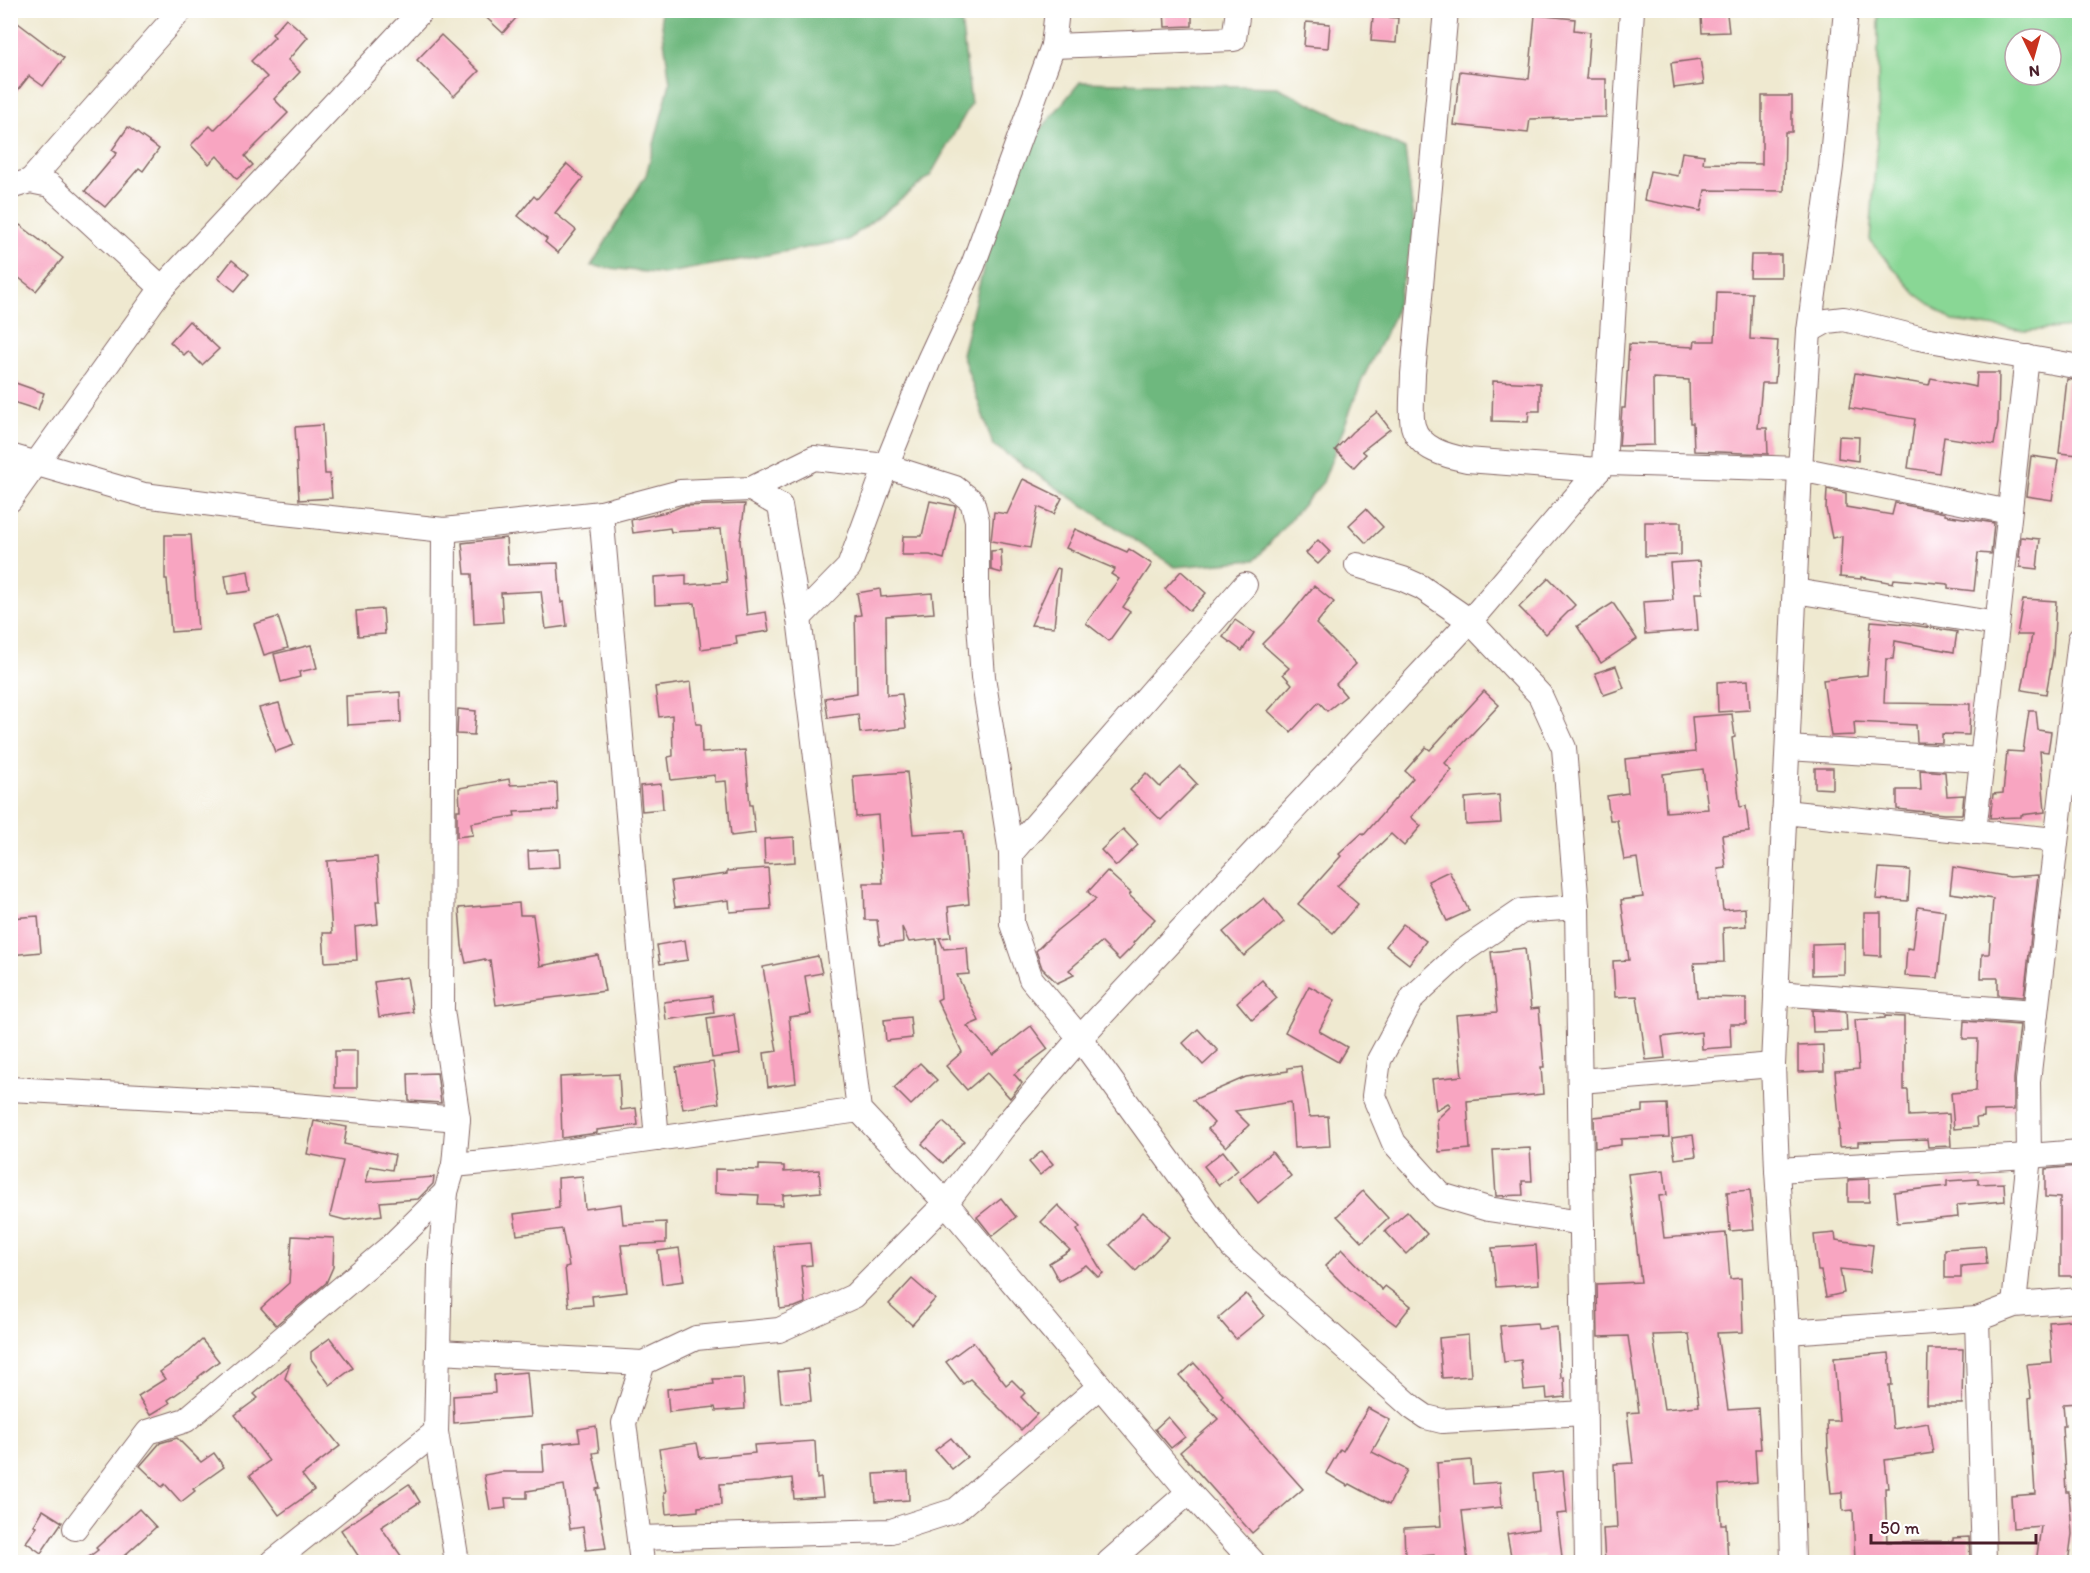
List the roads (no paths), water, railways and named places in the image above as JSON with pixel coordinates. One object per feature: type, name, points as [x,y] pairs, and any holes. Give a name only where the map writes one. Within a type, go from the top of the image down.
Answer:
[{"type":"street","points":[[20,184],[181,10]]},
{"type":"street","points":[[10,500],[162,288],[422,10]]},
{"type":"street","points":[[799,618],[849,567],[886,466],[973,265],[1053,46],[1057,10]]},
{"type":"street","points":[[1053,46],[1234,39],[1238,10]]},
{"type":"street","points":[[1446,10],[1413,374],[1413,427],[1425,445],[1445,455],[1467,460],[1601,467]]},
{"type":"street","points":[[1601,467],[1632,10]]},
{"type":"street","points":[[1793,1563],[1787,1332],[1773,1065],[1800,469],[1809,331],[1831,167],[1846,10]]},
{"type":"street","points":[[20,184],[50,185],[162,288]]},
{"type":"street","points":[[1809,331],[1827,321],[1844,319],[1919,338],[2079,367]]},
{"type":"street","points":[[1974,832],[2027,357]]},
{"type":"street","points":[[10,456],[144,495],[274,512],[444,530],[601,513],[681,492],[751,489],[814,458],[886,466],[956,488],[972,501],[977,520],[977,597],[983,677],[1011,853],[1012,924],[1031,979],[1080,1038],[1232,1247],[1413,1408],[1426,1417],[1442,1421],[1585,1413]]},
{"type":"street","points":[[439,1352],[643,1363],[696,1338],[779,1330],[854,1296],[946,1203],[1003,1128],[1080,1038],[1470,621],[1601,467],[1609,463],[1800,469],[2010,512]]},
{"type":"street","points":[[751,489],[780,506],[799,618],[859,1110],[946,1203],[1189,1492],[1253,1563]]},
{"type":"street","points":[[601,513],[657,1139]]},
{"type":"street","points":[[444,530],[442,1010],[458,1119],[454,1165],[446,1192],[440,1265],[436,1432],[457,1563]]},
{"type":"street","points":[[1357,565],[1421,587],[1470,621],[1540,695],[1564,748],[1577,907],[1587,1563]]},
{"type":"street","points":[[1011,853],[1245,585]]},
{"type":"street","points":[[1795,591],[1997,624]]},
{"type":"street","points":[[2014,1305],[2029,1156],[2028,1081],[2055,840],[2075,713],[2079,639]]},
{"type":"street","points":[[1788,748],[1982,760]]},
{"type":"street","points":[[1784,812],[2055,840]]},
{"type":"street","points":[[1577,907],[1522,911],[1463,951],[1413,997],[1379,1059],[1374,1096],[1394,1143],[1441,1195],[1488,1209],[1582,1223]]},
{"type":"street","points":[[1776,993],[2036,1012]]},
{"type":"street","points":[[1580,1081],[1773,1065]]},
{"type":"street","points":[[10,1089],[270,1103],[458,1119]]},
{"type":"street","points":[[454,1165],[516,1159],[859,1110]]},
{"type":"street","points":[[1777,1170],[2079,1152]]},
{"type":"street","points":[[75,1528],[148,1432],[186,1420],[389,1248],[446,1192]]},
{"type":"street","points":[[1787,1332],[1977,1319],[2014,1305],[2079,1300]]},
{"type":"street","points":[[1977,1319],[1984,1563]]},
{"type":"street","points":[[642,1563],[624,1423],[643,1363]]},
{"type":"street","points":[[639,1538],[891,1530],[956,1510],[1100,1386]]},
{"type":"street","points":[[273,1563],[436,1432]]},
{"type":"street","points":[[1109,1563],[1189,1492]]}]
